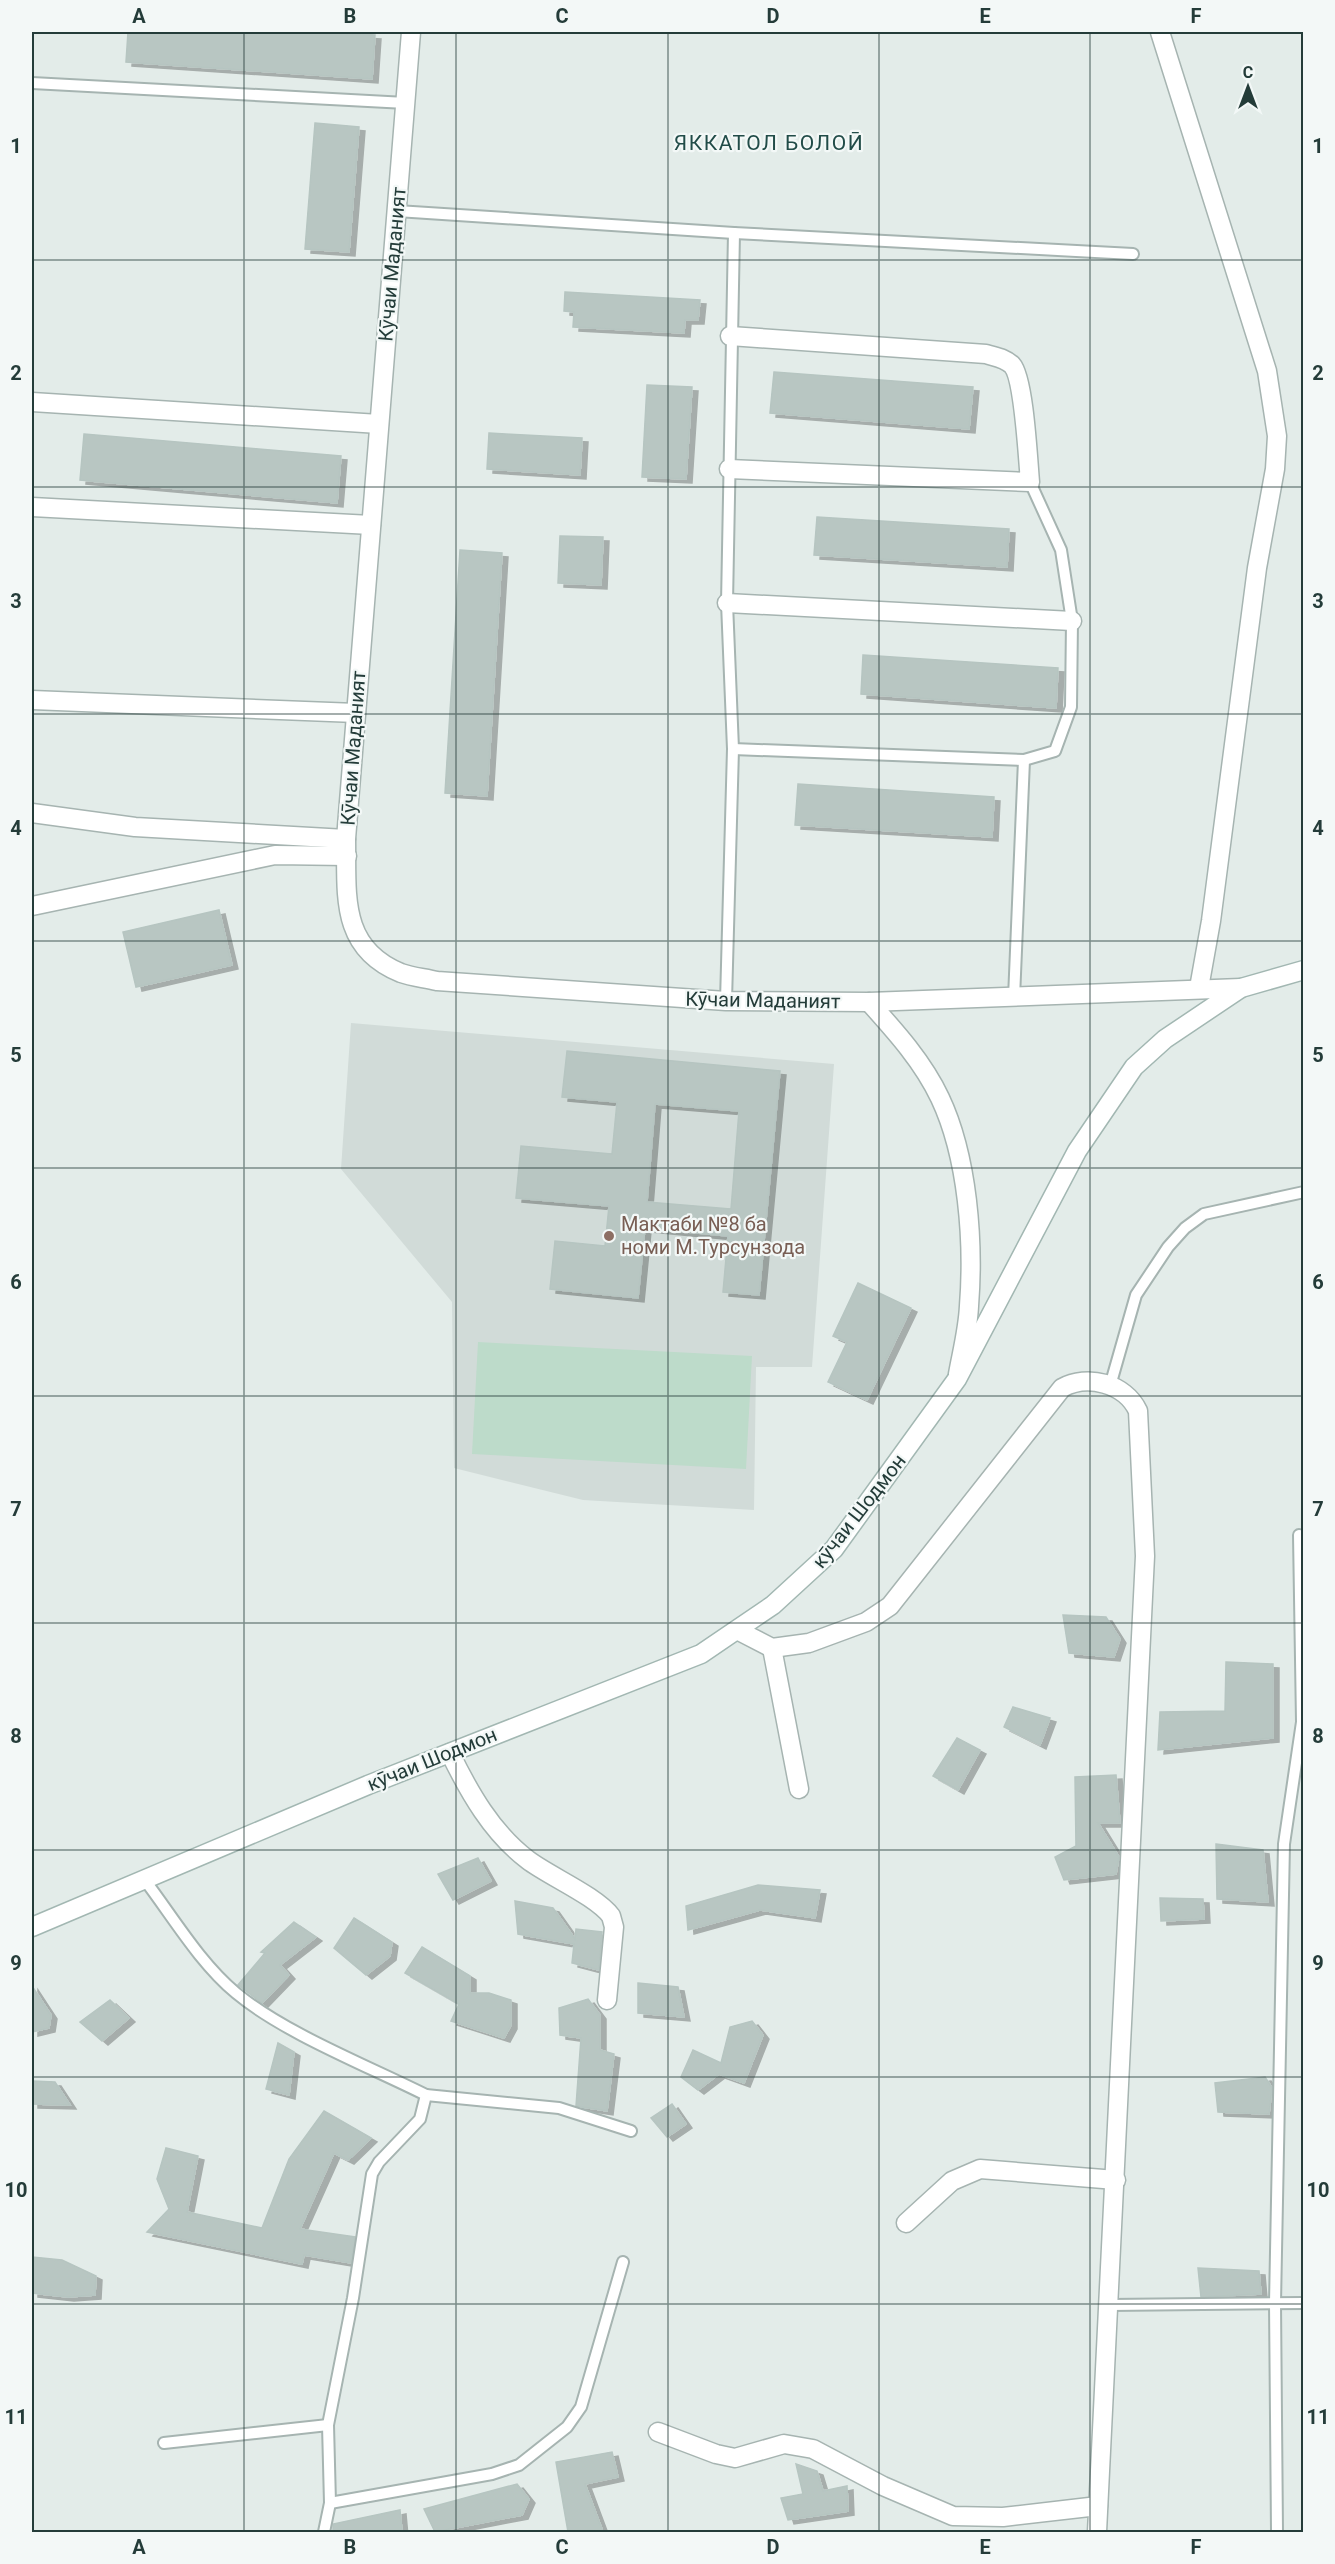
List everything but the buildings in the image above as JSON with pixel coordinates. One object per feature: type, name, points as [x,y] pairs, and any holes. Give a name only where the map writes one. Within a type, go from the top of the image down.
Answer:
[{"type":"street","name":"Кӯчаи Маданият","points":[[411,32],[346,847],[348,905],[355,935],[372,957],[401,973],[437,981],[726,1001],[869,1002],[1241,988]]},
{"type":"street","points":[[1160,32],[1267,371],[1276,436],[1275,469],[1257,567],[1212,909],[1199,988]]},
{"type":"street","points":[[729,469],[1030,482],[1020,390],[1014,367],[1005,359],[986,354],[730,336]]},
{"type":"street","points":[[32,402],[379,424]]},
{"type":"street","points":[[32,507],[371,525]]},
{"type":"street","points":[[727,603],[1072,621]]},
{"type":"street","points":[[32,700],[356,713]]},
{"type":"street","points":[[32,813],[135,827],[346,847]]},
{"type":"street","points":[[32,906],[274,855],[346,847]]},
{"type":"street","name":"кӯчаи Шодмон","points":[[32,1927],[450,1753],[701,1654],[773,1605],[834,1549],[957,1379],[1077,1151],[1134,1067],[1166,1039],[1241,988],[1304,970]]},
{"type":"street","points":[[869,1002],[927,1074],[941,1100],[959,1158],[970,1247],[970,1284],[969,1308],[957,1379]]},
{"type":"street","points":[[737,1630],[772,1647],[809,1643],[866,1623],[890,1606],[1062,1388],[1070,1383],[1087,1381],[1110,1386],[1131,1400],[1138,1411],[1145,1556],[1110,2305],[1097,2532]]},
{"type":"street","points":[[772,1647],[799,1789]]},
{"type":"street","points":[[450,1753],[469,1792],[510,1845],[528,1860],[611,1916],[614,1927],[607,2000]]},
{"type":"street","points":[[906,2223],[952,2181],[980,2169],[1116,2180]]},
{"type":"street","points":[[658,2432],[716,2454],[735,2457],[784,2444],[813,2449],[883,2486],[954,2516],[1003,2517],[1098,2506]]},
{"type":"lane","points":[[32,83],[406,103]]},
{"type":"lane","points":[[396,211],[734,233],[1133,254]]},
{"type":"lane","points":[[726,1001],[733,749],[727,603],[730,336],[734,233]]},
{"type":"lane","points":[[733,749],[1024,760],[1055,751],[1071,707],[1072,621],[1061,550],[1030,482]]},
{"type":"lane","points":[[1014,998],[1024,760]]},
{"type":"lane","points":[[1110,1386],[1136,1295],[1168,1247],[1185,1228],[1204,1214],[1304,1192]]},
{"type":"lane","points":[[1277,2532],[1275,2303],[1284,1844],[1302,1722],[1299,1535]]},
{"type":"lane","points":[[144,1879],[211,1969],[237,1994],[283,2024],[426,2094],[559,2108],[631,2132]]},
{"type":"lane","points":[[324,2532],[330,2503],[328,2425],[353,2298],[372,2174],[420,2119],[426,2094]]},
{"type":"lane","points":[[330,2503],[492,2474],[519,2465],[543,2449],[567,2427],[581,2407],[623,2262]]},
{"type":"lane","points":[[1110,2305],[1304,2303]]},
{"type":"lane","points":[[164,2443],[328,2425]]},
{"type":"shaded area","name":"Мактаби №8 ба номи М.Турсунзода","points":[[351,1023],[834,1064],[812,1367],[756,1367],[754,1510],[583,1500],[454,1468],[452,1302],[341,1169]]},
{"type":"green space","points":[[478,1342],[752,1356],[746,1469],[472,1454]]},
{"type":"place","name":"Мактаби №8 ба номи М.Турсунзода","points":[[609,1236]]},
{"type":"district","name":"ЯККАТОЛ БОЛОӢ","points":[[769,143]]}]
